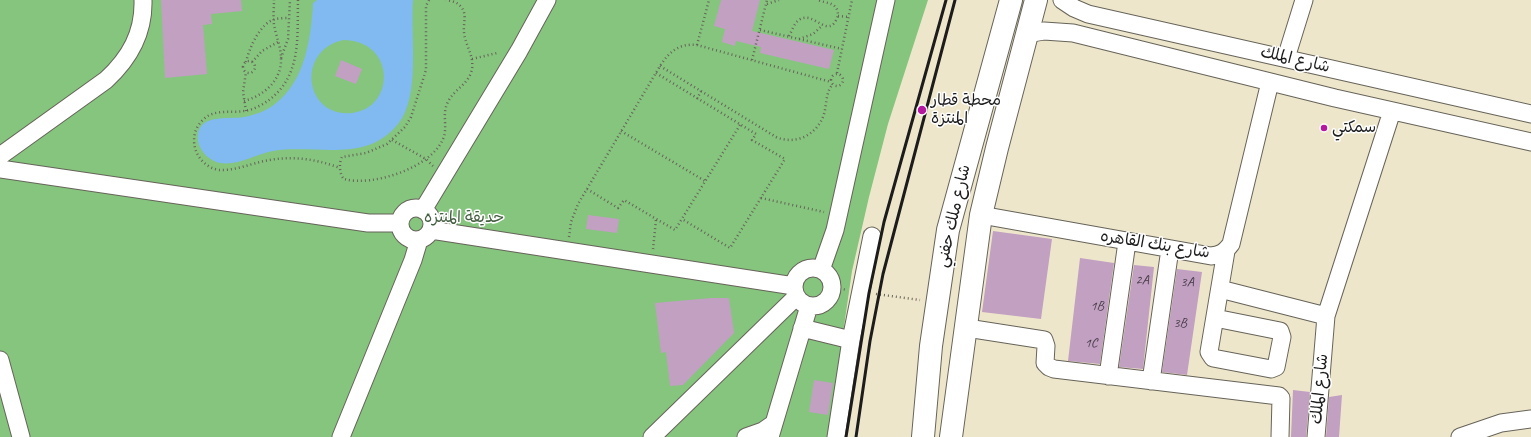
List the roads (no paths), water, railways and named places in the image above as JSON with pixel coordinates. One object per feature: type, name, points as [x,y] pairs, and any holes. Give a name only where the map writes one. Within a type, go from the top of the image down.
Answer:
[{"type":"highway","name":"شارع ملك حفني","points":[[923,437],[931,346],[948,230],[1011,0]]},
{"type":"highway","name":"شارع ملك حفني","points":[[951,437],[967,328],[981,215],[1026,34],[1036,0]]},
{"type":"highway","points":[[941,272],[943,280],[949,287],[958,289],[967,286],[972,279]]},
{"type":"highway","points":[[931,346],[936,339],[948,336],[960,341],[964,349]]},
{"type":"street","points":[[1,168],[120,68],[130,54],[138,38],[142,20],[143,0]]},
{"type":"street","points":[[423,210],[519,52],[547,0]]},
{"type":"street","points":[[821,270],[838,215],[886,0]]},
{"type":"street","name":"شارع الملك","points":[[1062,0],[1074,8],[1088,14],[1531,114]]},
{"type":"street","points":[[1286,58],[1304,0]]},
{"type":"street","name":"شارع الملك","points":[[1026,34],[1051,31],[1073,33],[1335,98],[1531,142]]},
{"type":"street","points":[[1335,98],[1341,71]]},
{"type":"street","name":"شارع بنك القاهره","points":[[981,215],[1210,256],[1219,255],[1226,251],[1231,244],[1270,82]]},
{"type":"street","name":"شارع الملك","points":[[1316,437],[1326,316],[1392,110]]},
{"type":"street","points":[[1,168],[368,223],[399,223]]},
{"type":"street","points":[[341,437],[413,260],[425,235],[432,220],[427,212],[423,210],[410,209],[403,214],[399,223],[402,233],[414,240],[425,235],[568,251],[651,264],[799,296],[823,303],[830,296],[832,287],[828,276],[821,270],[816,268],[805,269],[797,276],[799,296],[802,328],[772,430],[763,431],[746,437]]},
{"type":"street","points":[[836,437],[851,340],[872,236]]},
{"type":"street","points":[[1108,376],[1127,242]]},
{"type":"street","points":[[1151,381],[1170,249]]},
{"type":"street","points":[[1215,318],[1226,251]]},
{"type":"street","points":[[1220,289],[1326,316]]},
{"type":"street","points":[[652,437],[799,296]]},
{"type":"street","points":[[802,328],[851,340]]},
{"type":"street","points":[[967,328],[1044,340],[1046,342],[1045,363],[1048,367],[1108,376],[1279,396],[1281,398],[1280,437]]},
{"type":"street","points":[[0,360],[21,437]]},
{"type":"street","points":[[1460,437],[1484,433],[1502,423],[1531,419]]},
{"type":"water","points":[[317,0],[413,0],[412,82],[410,98],[405,112],[398,124],[385,136],[371,144],[356,148],[340,150],[289,149],[267,152],[233,163],[220,163],[209,158],[201,149],[198,141],[198,132],[202,125],[207,121],[214,119],[244,117],[264,111],[285,95],[293,84],[300,71],[308,45],[313,3]],"holes":[[[343,40],[360,43],[373,51],[381,62],[384,75],[382,88],[377,99],[366,108],[352,113],[336,112],[324,105],[316,95],[312,82],[312,69],[318,57],[328,46]]]},
{"type":"railway","points":[[846,437],[869,293],[884,222],[946,0]]},
{"type":"railway","points":[[856,437],[870,341],[883,274],[955,0]]},
{"type":"place","name":"محطة قطار المنتزة","points":[[922,110]]},
{"type":"place","name":"سمكتي","points":[[1324,128]]},
{"type":"park label","name":"حديقة المنتزه","points":[[464,218]]}]
